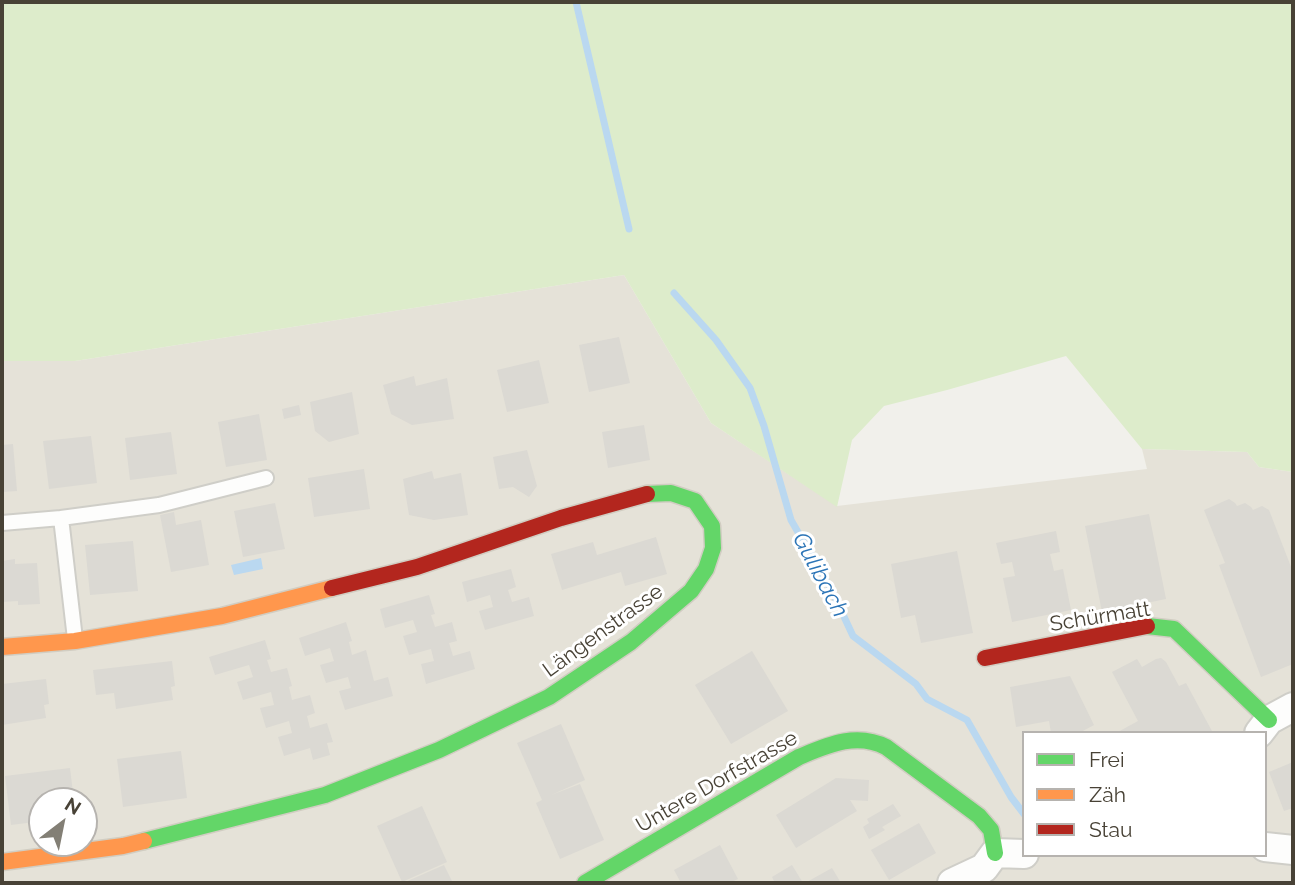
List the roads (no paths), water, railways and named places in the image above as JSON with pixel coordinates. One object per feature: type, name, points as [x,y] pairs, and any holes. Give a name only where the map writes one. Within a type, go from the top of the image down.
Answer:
[{"type":"street","name":"Längenstrasse","points":[[2,647],[75,641],[222,616],[417,567],[561,518],[645,494],[671,493],[695,501],[712,526],[713,548],[706,569],[691,591],[631,642],[549,697],[439,750],[311,798],[122,846],[2,862]]},
{"type":"street","name":"Schürmatt","points":[[985,658],[1150,626],[1174,629],[1274,720]]},
{"type":"street","name":"Untere Dorfstrasse","points":[[585,883],[799,757],[832,744],[852,740],[871,741],[887,747],[961,801],[987,824],[994,836],[995,853]]},
{"type":"street","points":[[1267,847],[1293,850]]},
{"type":"street","points":[[952,883],[984,868],[995,853],[1022,854]]},
{"type":"lane","points":[[2,523],[159,505],[266,478]]},
{"type":"lane","points":[[61,518],[75,641]]},
{"type":"water","points":[[261,558],[263,569],[234,575],[231,565]]},
{"type":"waterway","name":"Gulibach","points":[[576,2],[629,229]]},
{"type":"waterway","name":"Gulibach","points":[[674,293],[716,340],[750,388],[791,520],[832,591],[853,636],[916,684],[927,699],[967,720],[1022,811]]}]
